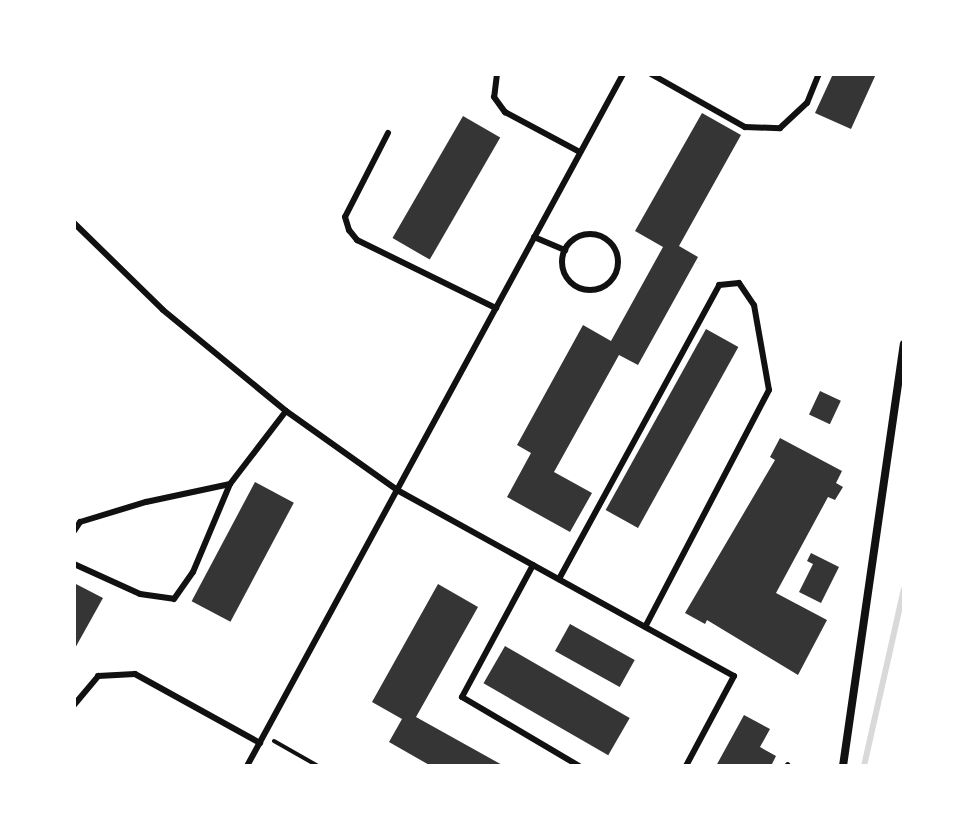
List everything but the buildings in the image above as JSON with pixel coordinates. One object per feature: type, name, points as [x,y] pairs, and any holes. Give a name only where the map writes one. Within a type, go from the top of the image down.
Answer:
[{"type":"street","points":[[843,766],[904,344]]},
{"type":"lane","points":[[497,74],[494,97],[505,112],[580,152]]},
{"type":"lane","points":[[247,766],[623,74]]},
{"type":"lane","points":[[651,74],[745,127],[780,128],[807,103],[819,74]]},
{"type":"lane","points":[[388,133],[345,217],[349,230],[357,240],[496,308]]},
{"type":"lane","points":[[74,223],[163,310],[286,411],[397,490],[734,676],[686,766]]},
{"type":"lane","points":[[583,234],[604,237],[617,254],[615,276],[597,289],[576,286],[563,269],[565,250],[583,234]]},
{"type":"lane","points":[[534,237],[565,250]]},
{"type":"lane","points":[[559,579],[719,285],[739,283],[754,305],[769,390],[645,627]]},
{"type":"lane","points":[[74,564],[140,594],[174,599],[193,572],[230,484],[286,411]]},
{"type":"lane","points":[[74,531],[80,522],[146,502],[230,484]]},
{"type":"lane","points":[[533,565],[462,697],[579,766]]},
{"type":"lane","points":[[74,705],[98,676],[135,674],[262,740]]},
{"type":"path","points":[[262,740],[318,766]]},
{"type":"waterway","points":[[864,766],[904,589]]}]
